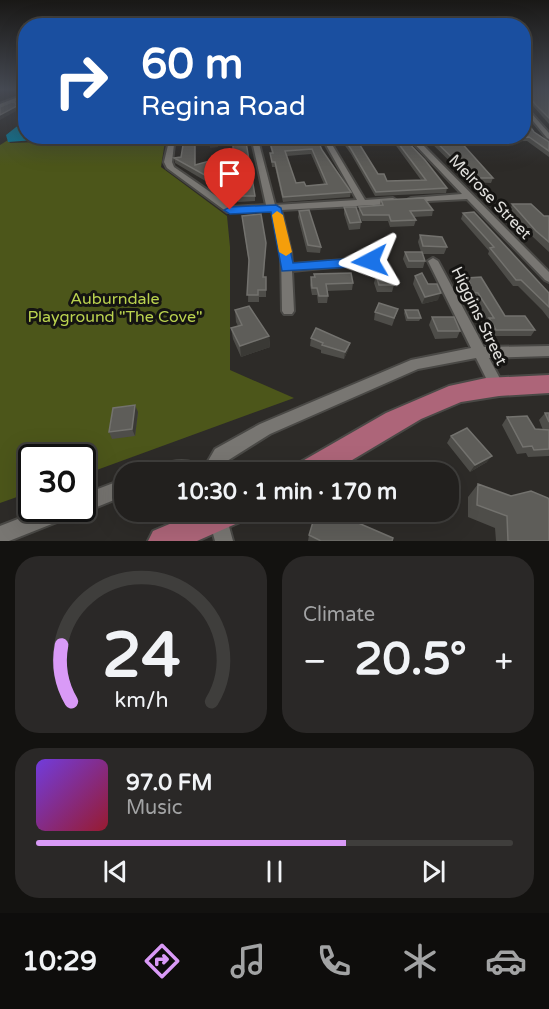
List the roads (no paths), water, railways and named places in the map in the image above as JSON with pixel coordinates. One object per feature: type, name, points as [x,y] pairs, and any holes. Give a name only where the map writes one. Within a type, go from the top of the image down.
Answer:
[{"type":"main road","points":[[326,462],[438,401],[464,392],[497,386],[549,384]]},
{"type":"main road","points":[[163,541],[216,522]]},
{"type":"street","points":[[531,115],[549,137]]},
{"type":"street","points":[[171,144],[170,166],[230,210],[469,196]]},
{"type":"street","points":[[256,144],[287,268],[288,311]]},
{"type":"street","points":[[329,144],[363,203]]},
{"type":"street","name":"Melrose Street","points":[[418,144],[549,278]]},
{"type":"street","points":[[287,268],[370,261]]},
{"type":"street","name":"Higgins Street","points":[[433,261],[497,386]]},
{"type":"street","points":[[216,462],[221,455],[276,423],[416,364],[479,353],[549,351]]},
{"type":"street","points":[[96,499],[114,492]]},
{"type":"street","points":[[0,535],[35,522]]},
{"type":"water","points":[[18,126],[18,141],[8,142],[6,135]]},
{"type":"park label","name":"Auburndale Playground \"The Cove\"","points":[[115,308]]}]
